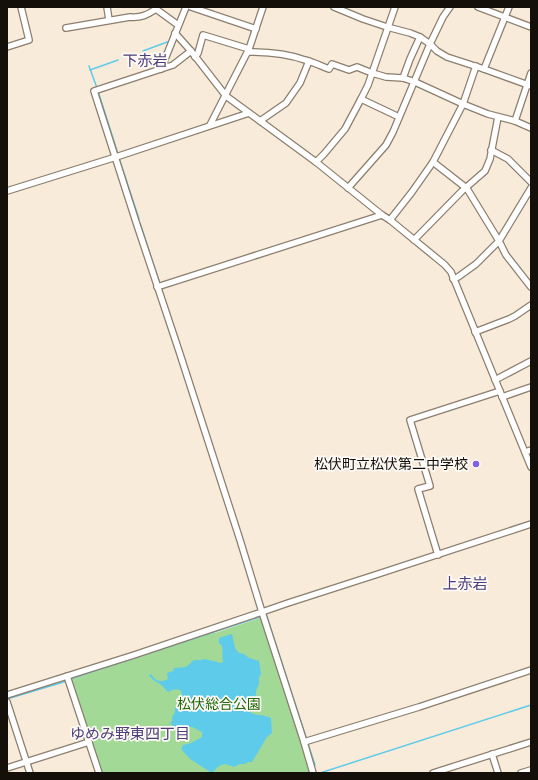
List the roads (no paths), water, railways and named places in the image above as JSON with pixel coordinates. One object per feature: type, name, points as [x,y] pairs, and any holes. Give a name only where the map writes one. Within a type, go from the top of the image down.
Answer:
[{"type":"street","points":[[7,47],[29,40],[21,7]]},
{"type":"street","points":[[107,7],[109,20]]},
{"type":"street","points":[[161,69],[186,7]]},
{"type":"street","points":[[191,7],[256,29]]},
{"type":"street","points":[[210,125],[249,51],[263,7]]},
{"type":"street","points":[[316,162],[345,129],[361,99],[368,85],[395,7]]},
{"type":"street","points":[[348,188],[386,145],[415,82],[430,44],[450,7]]},
{"type":"street","points":[[478,7],[531,27]]},
{"type":"street","points":[[484,69],[509,7]]},
{"type":"street","points":[[338,8],[387,27],[420,37],[447,57],[529,85]]},
{"type":"street","points":[[66,28],[130,17],[137,18],[148,15],[156,9],[178,25]]},
{"type":"street","points":[[175,33],[226,96],[316,162],[446,265],[451,272],[501,394],[528,451],[531,467]]},
{"type":"street","points":[[195,57],[198,53],[203,35],[249,51],[273,53],[304,59],[329,69],[332,64],[349,70],[357,67],[386,77],[403,78],[415,82],[463,104],[498,117],[515,121],[531,128]]},
{"type":"street","points":[[403,78],[420,37]]},
{"type":"street","points":[[191,51],[173,65],[94,91],[262,612],[306,742],[313,773]]},
{"type":"street","points":[[260,121],[286,103],[300,83],[310,61]]},
{"type":"street","points":[[390,220],[412,192],[432,162],[463,104],[476,66]]},
{"type":"street","points":[[515,121],[529,85],[531,73]]},
{"type":"street","points":[[361,99],[399,118]]},
{"type":"street","points":[[7,191],[249,113]]},
{"type":"street","points":[[414,240],[466,187],[485,172],[492,150],[498,117]]},
{"type":"street","points":[[492,150],[508,159],[531,182]]},
{"type":"street","points":[[432,162],[466,187],[506,255],[531,287]]},
{"type":"street","points":[[453,279],[476,264],[499,241],[531,188]]},
{"type":"street","points":[[157,286],[382,215]]},
{"type":"street","points":[[476,332],[509,319],[531,305]]},
{"type":"street","points":[[495,380],[531,361]]},
{"type":"street","points":[[438,555],[418,489],[430,486],[410,420],[531,387]]},
{"type":"street","points":[[7,695],[531,524]]},
{"type":"street","points":[[306,742],[531,670]]},
{"type":"street","points":[[67,676],[99,773]]},
{"type":"street","points":[[7,702],[30,773]]},
{"type":"street","points":[[7,768],[89,742]]},
{"type":"street","points":[[433,773],[531,742]]},
{"type":"street","points":[[492,754],[498,773]]},
{"type":"street","points":[[521,773],[531,770]]},
{"type":"water","points":[[232,634],[235,648],[239,653],[259,661],[261,673],[256,695],[244,703],[252,713],[271,718],[272,733],[267,737],[252,762],[240,764],[234,767],[224,764],[212,773],[190,759],[181,749],[183,745],[191,743],[202,737],[202,732],[192,727],[175,727],[171,724],[159,728],[170,724],[175,708],[181,702],[182,694],[178,689],[168,692],[149,675],[151,674],[156,680],[163,681],[168,679],[167,673],[173,671],[174,668],[186,667],[194,660],[205,659],[221,663],[223,662],[222,646],[219,643],[219,638]]},
{"type":"waterway","points":[[143,51],[170,41]]},
{"type":"waterway","points":[[90,70],[118,60]]},
{"type":"waterway","points":[[89,66],[97,88]]},
{"type":"waterway","points":[[98,91],[118,154]]},
{"type":"waterway","points":[[119,158],[139,219]]},
{"type":"waterway","points":[[140,223],[160,284]]},
{"type":"waterway","points":[[261,599],[264,609]]},
{"type":"waterway","points":[[266,614],[315,765]]},
{"type":"waterway","points":[[70,679],[266,615]]},
{"type":"waterway","points":[[7,699],[67,681]]},
{"type":"waterway","points":[[320,773],[531,705]]},
{"type":"place","name":"松伏町立松伏第二中学校","points":[[476,464]]},
{"type":"district","name":"下赤岩","points":[[145,61]]},
{"type":"district","name":"上赤岩","points":[[465,584]]},
{"type":"district","name":"ゆめみ野東四丁目","points":[[130,734]]},
{"type":"park label","name":"松伏総合公園","points":[[219,704]]}]
